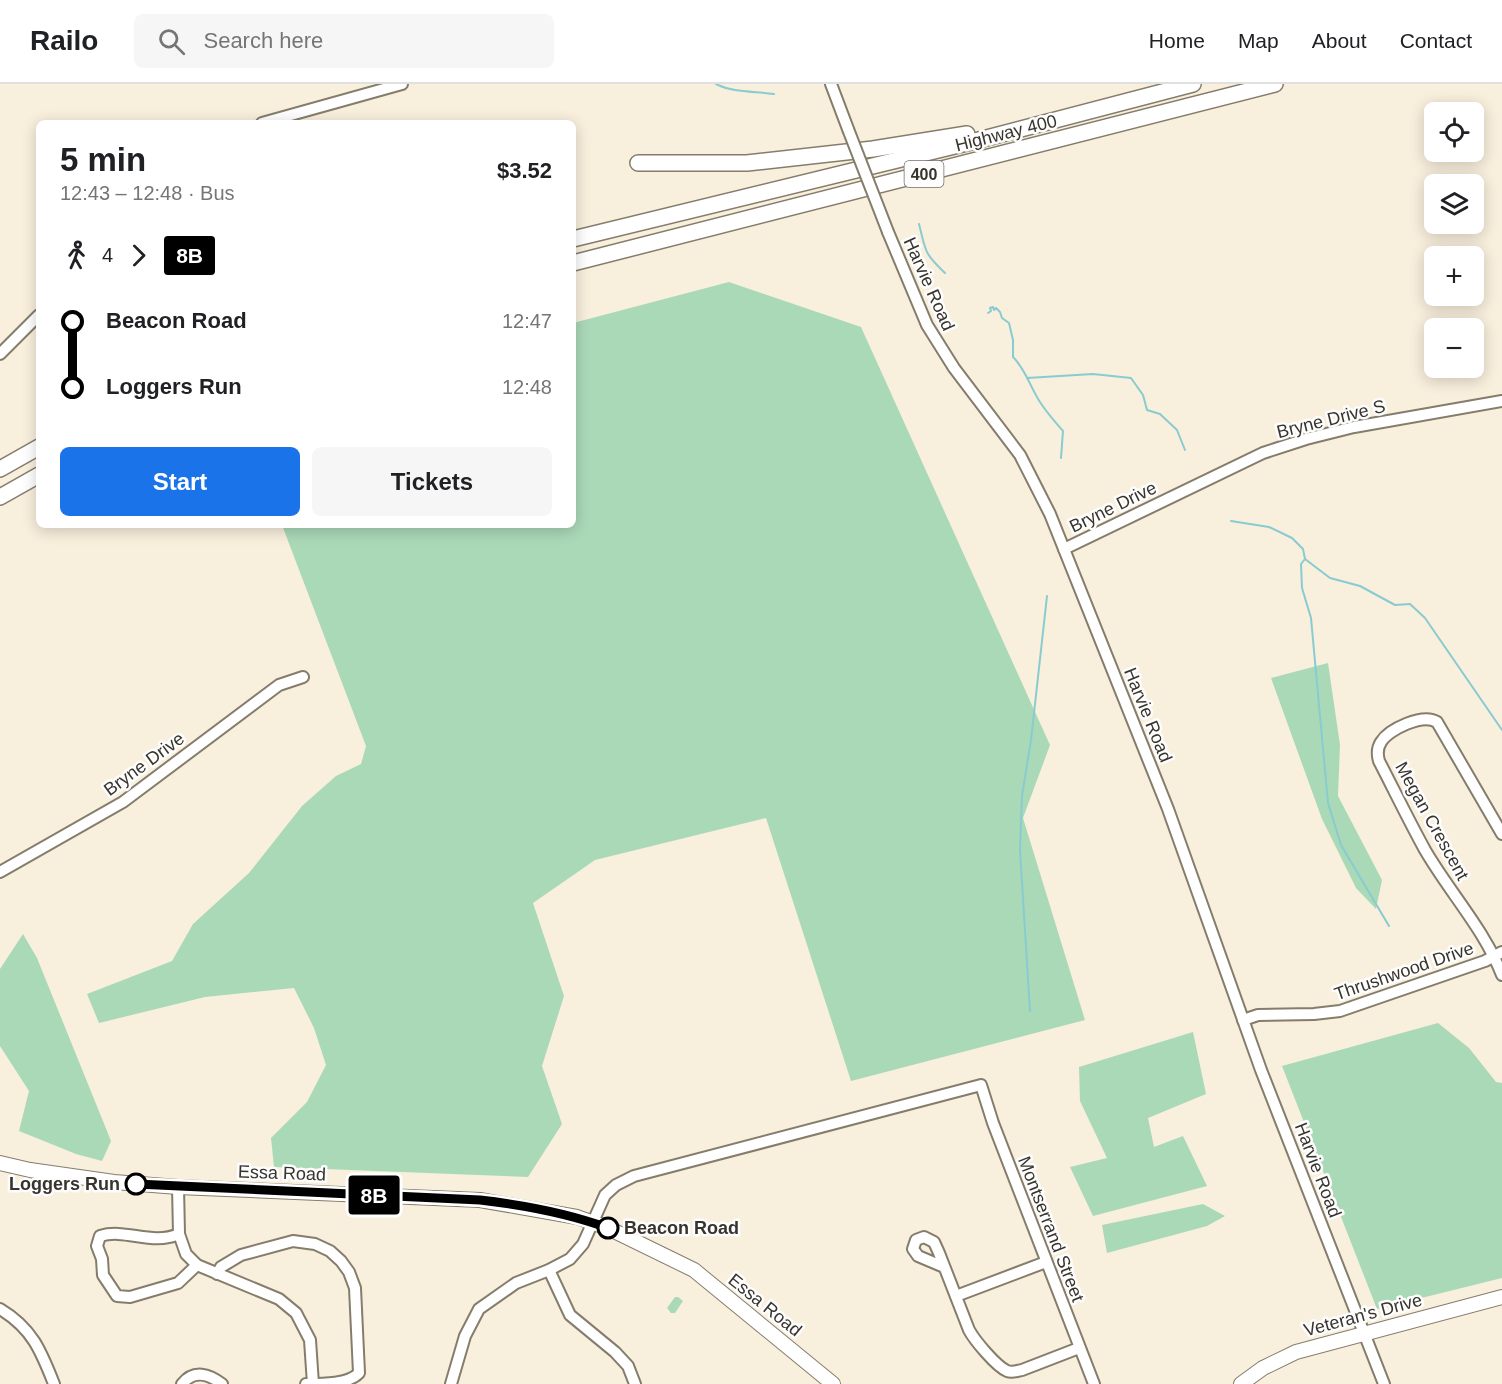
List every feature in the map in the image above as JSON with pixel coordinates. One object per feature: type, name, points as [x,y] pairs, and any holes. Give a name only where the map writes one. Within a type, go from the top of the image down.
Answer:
[{"type":"highway","name":"Highway 400","points":[[576,238],[1050,122],[1192,84]]},
{"type":"highway","name":"Highway 400","points":[[576,262],[1275,84]]},
{"type":"highway","points":[[638,163],[747,163],[873,149],[1016,124],[1050,122]]},
{"type":"highway","points":[[0,469],[36,449]]},
{"type":"highway","points":[[0,497],[36,478]]},
{"type":"main road","name":"Essa Road","points":[[0,1163],[30,1170],[114,1182],[178,1187],[480,1200],[509,1203],[577,1217],[593,1222],[694,1270],[834,1384]]},
{"type":"main road","name":"Veteran's Drive","points":[[1241,1384],[1263,1368],[1296,1352],[1502,1297]]},
{"type":"street","points":[[273,120],[402,84]]},
{"type":"street","name":"Harvie Road","points":[[831,84],[888,232],[927,325],[954,368],[1020,455],[1036,484],[1064,549],[1168,810],[1243,1020],[1384,1384]]},
{"type":"street","points":[[0,354],[36,318]]},
{"type":"street","name":"Bryne Drive S","points":[[1176,494],[1263,453],[1306,438],[1502,401]]},
{"type":"street","name":"Bryne Drive","points":[[1064,549],[1176,494]]},
{"type":"street","name":"Bryne Drive","points":[[0,872],[123,802],[279,685],[303,677]]},
{"type":"street","name":"Megan Crescent","points":[[1498,954],[1461,905],[1420,840],[1379,761],[1377,751],[1381,742],[1386,736],[1417,719],[1434,719],[1443,729],[1502,834]]},
{"type":"street","points":[[1498,954],[1502,975]]},
{"type":"street","name":"Thrushwood Drive","points":[[1243,1020],[1258,1015],[1340,1011],[1498,954]]},
{"type":"street","name":"Montserrand Street","points":[[593,1222],[605,1195],[616,1185],[634,1176],[981,1085],[993,1123],[1094,1384]]},
{"type":"street","points":[[178,1187],[180,1234],[186,1254],[197,1265],[279,1299],[296,1313],[310,1340],[313,1384]]},
{"type":"street","points":[[451,1384],[465,1336],[479,1309],[516,1283],[570,1259],[577,1252],[593,1222]]},
{"type":"street","points":[[180,1234],[168,1239],[108,1233],[100,1236],[97,1246],[102,1259],[103,1275],[117,1296],[130,1297],[178,1283],[197,1265]]},
{"type":"street","points":[[217,1274],[221,1267],[241,1255],[293,1241],[315,1244],[330,1251],[341,1261],[349,1272],[355,1288],[359,1373],[355,1379],[347,1382],[306,1384]]},
{"type":"street","points":[[956,1296],[1046,1262]]},
{"type":"street","points":[[944,1267],[973,1338],[1006,1371],[1022,1370],[1079,1348]]},
{"type":"street","points":[[549,1270],[570,1315],[615,1352],[628,1366],[635,1384]]},
{"type":"street","points":[[0,1309],[13,1317],[30,1334],[42,1354],[54,1384]]},
{"type":"street","points":[[182,1384],[186,1378],[211,1375],[222,1384]]},
{"type":"green space","points":[[729,282],[861,327],[1050,745],[1023,818],[1085,1020],[851,1081],[766,818],[595,860],[533,903],[564,996],[542,1066],[562,1124],[528,1177],[274,1167],[271,1138],[307,1102],[326,1065],[314,1028],[294,988],[205,997],[99,1023],[87,994],[172,961],[193,924],[249,873],[302,806],[336,776],[361,764],[366,746],[283,528],[576,528],[576,322]]},
{"type":"green space","points":[[1328,663],[1340,745],[1338,796],[1382,880],[1376,909],[1356,888],[1322,819],[1271,678]]},
{"type":"green space","points":[[23,934],[37,958],[111,1141],[102,1161],[76,1154],[19,1131],[29,1091],[0,1046],[0,969]]},
{"type":"green space","points":[[1438,1023],[1469,1048],[1496,1082],[1502,1083],[1502,1278],[1377,1309],[1282,1066]]},
{"type":"green space","points":[[1193,1032],[1206,1094],[1148,1118],[1154,1147],[1183,1136],[1207,1186],[1093,1216],[1070,1167],[1107,1158],[1080,1101],[1079,1067]]},
{"type":"green space","points":[[1203,1204],[1225,1216],[1207,1226],[1107,1253],[1102,1225]]},
{"type":"green space","points":[[675,1297],[683,1301],[675,1313],[671,1313],[667,1308]]},
{"type":"waterway","points":[[716,84],[737,90],[774,94]]},
{"type":"waterway","points":[[919,224],[926,251],[945,273]]},
{"type":"waterway","points":[[988,313],[991,311],[990,308],[993,307],[994,310],[996,308],[1002,318],[1009,323],[1013,340],[1013,357],[1022,368],[1042,405],[1063,431],[1061,458]]},
{"type":"waterway","points":[[1027,378],[1093,374],[1131,378],[1143,395],[1147,410],[1160,414],[1177,430],[1185,450]]},
{"type":"waterway","points":[[1231,521],[1269,527],[1292,538],[1303,549],[1305,559],[1330,578],[1360,586],[1395,605],[1410,604],[1425,618],[1502,730]]},
{"type":"waterway","points":[[1305,559],[1301,564],[1302,588],[1311,618],[1328,803],[1341,845],[1389,926]]},
{"type":"waterway","points":[[1030,1011],[1020,850],[1022,796],[1031,740],[1047,596]]},
{"type":"bus line","name":"8B","points":[[136,1184],[480,1200],[509,1203],[577,1217],[608,1228]]},
{"type":"place","name":"Loggers Run","points":[[136,1184]]},
{"type":"place","name":"Beacon Road","points":[[608,1228]]}]
